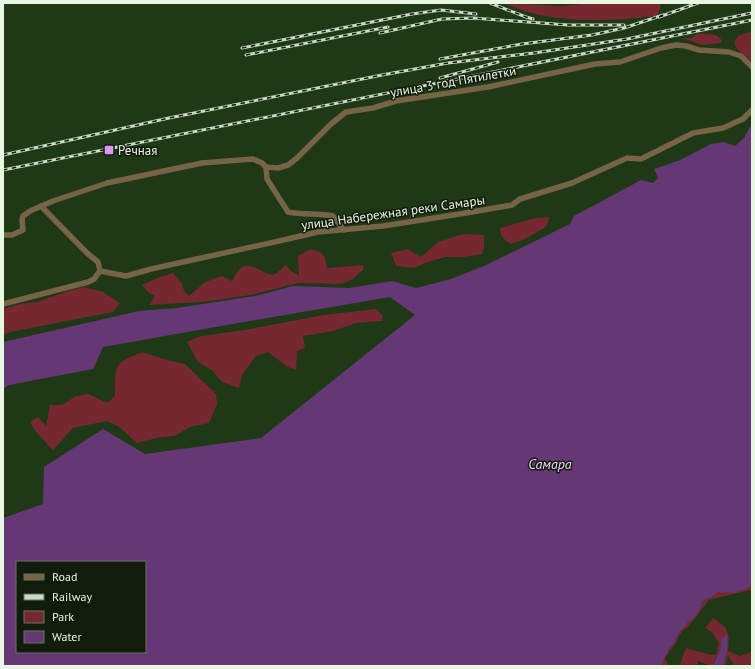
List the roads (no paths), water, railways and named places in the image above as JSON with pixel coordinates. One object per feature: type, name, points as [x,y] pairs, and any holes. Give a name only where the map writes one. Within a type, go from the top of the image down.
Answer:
[{"type":"street","name":"улица 3 год Пятилетки","points":[[3,235],[12,235],[23,230],[23,216],[30,211],[107,183],[202,163],[253,160],[262,163],[266,167],[278,168],[288,165],[331,124],[346,112],[373,108],[396,100],[488,87],[595,64],[620,62],[661,48],[676,45],[699,50],[729,52],[741,56],[752,67]]},
{"type":"street","name":"улица Набережная реки Самары","points":[[100,271],[126,276],[151,269],[318,232],[466,214],[512,205],[520,199],[572,183],[627,158],[641,159],[693,133],[723,128],[743,119],[751,109]]},
{"type":"street","points":[[266,167],[267,179],[288,212],[321,213],[333,216],[344,230]]},
{"type":"street","points":[[3,304],[88,282],[94,279],[100,271],[98,262],[86,253],[41,206]]},
{"type":"water","name":"Самара","points":[[752,126],[752,586],[735,593],[718,592],[703,601],[695,616],[687,622],[687,624],[680,631],[673,645],[670,647],[662,666],[3,666],[3,518],[43,504],[44,467],[103,429],[145,454],[261,438],[415,315],[390,297],[103,347],[93,369],[9,385],[3,389],[3,342],[139,311],[177,308],[260,295],[293,286],[349,288],[392,281],[416,288],[451,279],[484,266],[570,224],[574,216],[641,180],[653,183],[658,178],[654,169],[680,160],[711,144],[724,142],[735,146],[744,138]]},
{"type":"water","points":[[727,634],[728,642],[726,658],[723,666],[713,665],[721,648],[721,639]]},
{"type":"railway","points":[[490,3],[533,19]]},
{"type":"railway","points":[[659,17],[698,3]]},
{"type":"railway","points":[[242,48],[412,14],[441,10],[476,14]]},
{"type":"railway","points":[[3,155],[169,118],[382,75],[448,63],[534,53],[627,39],[752,13]]},
{"type":"railway","points":[[440,59],[522,44],[592,35],[624,28],[663,15]]},
{"type":"railway","points":[[380,33],[442,19],[473,18],[568,25],[624,25]]},
{"type":"railway","points":[[3,170],[752,20]]},
{"type":"railway","points":[[246,55],[388,27]]},
{"type":"railway","points":[[440,78],[498,62]]},
{"type":"place","name":"Речная","points":[[109,150]]}]
